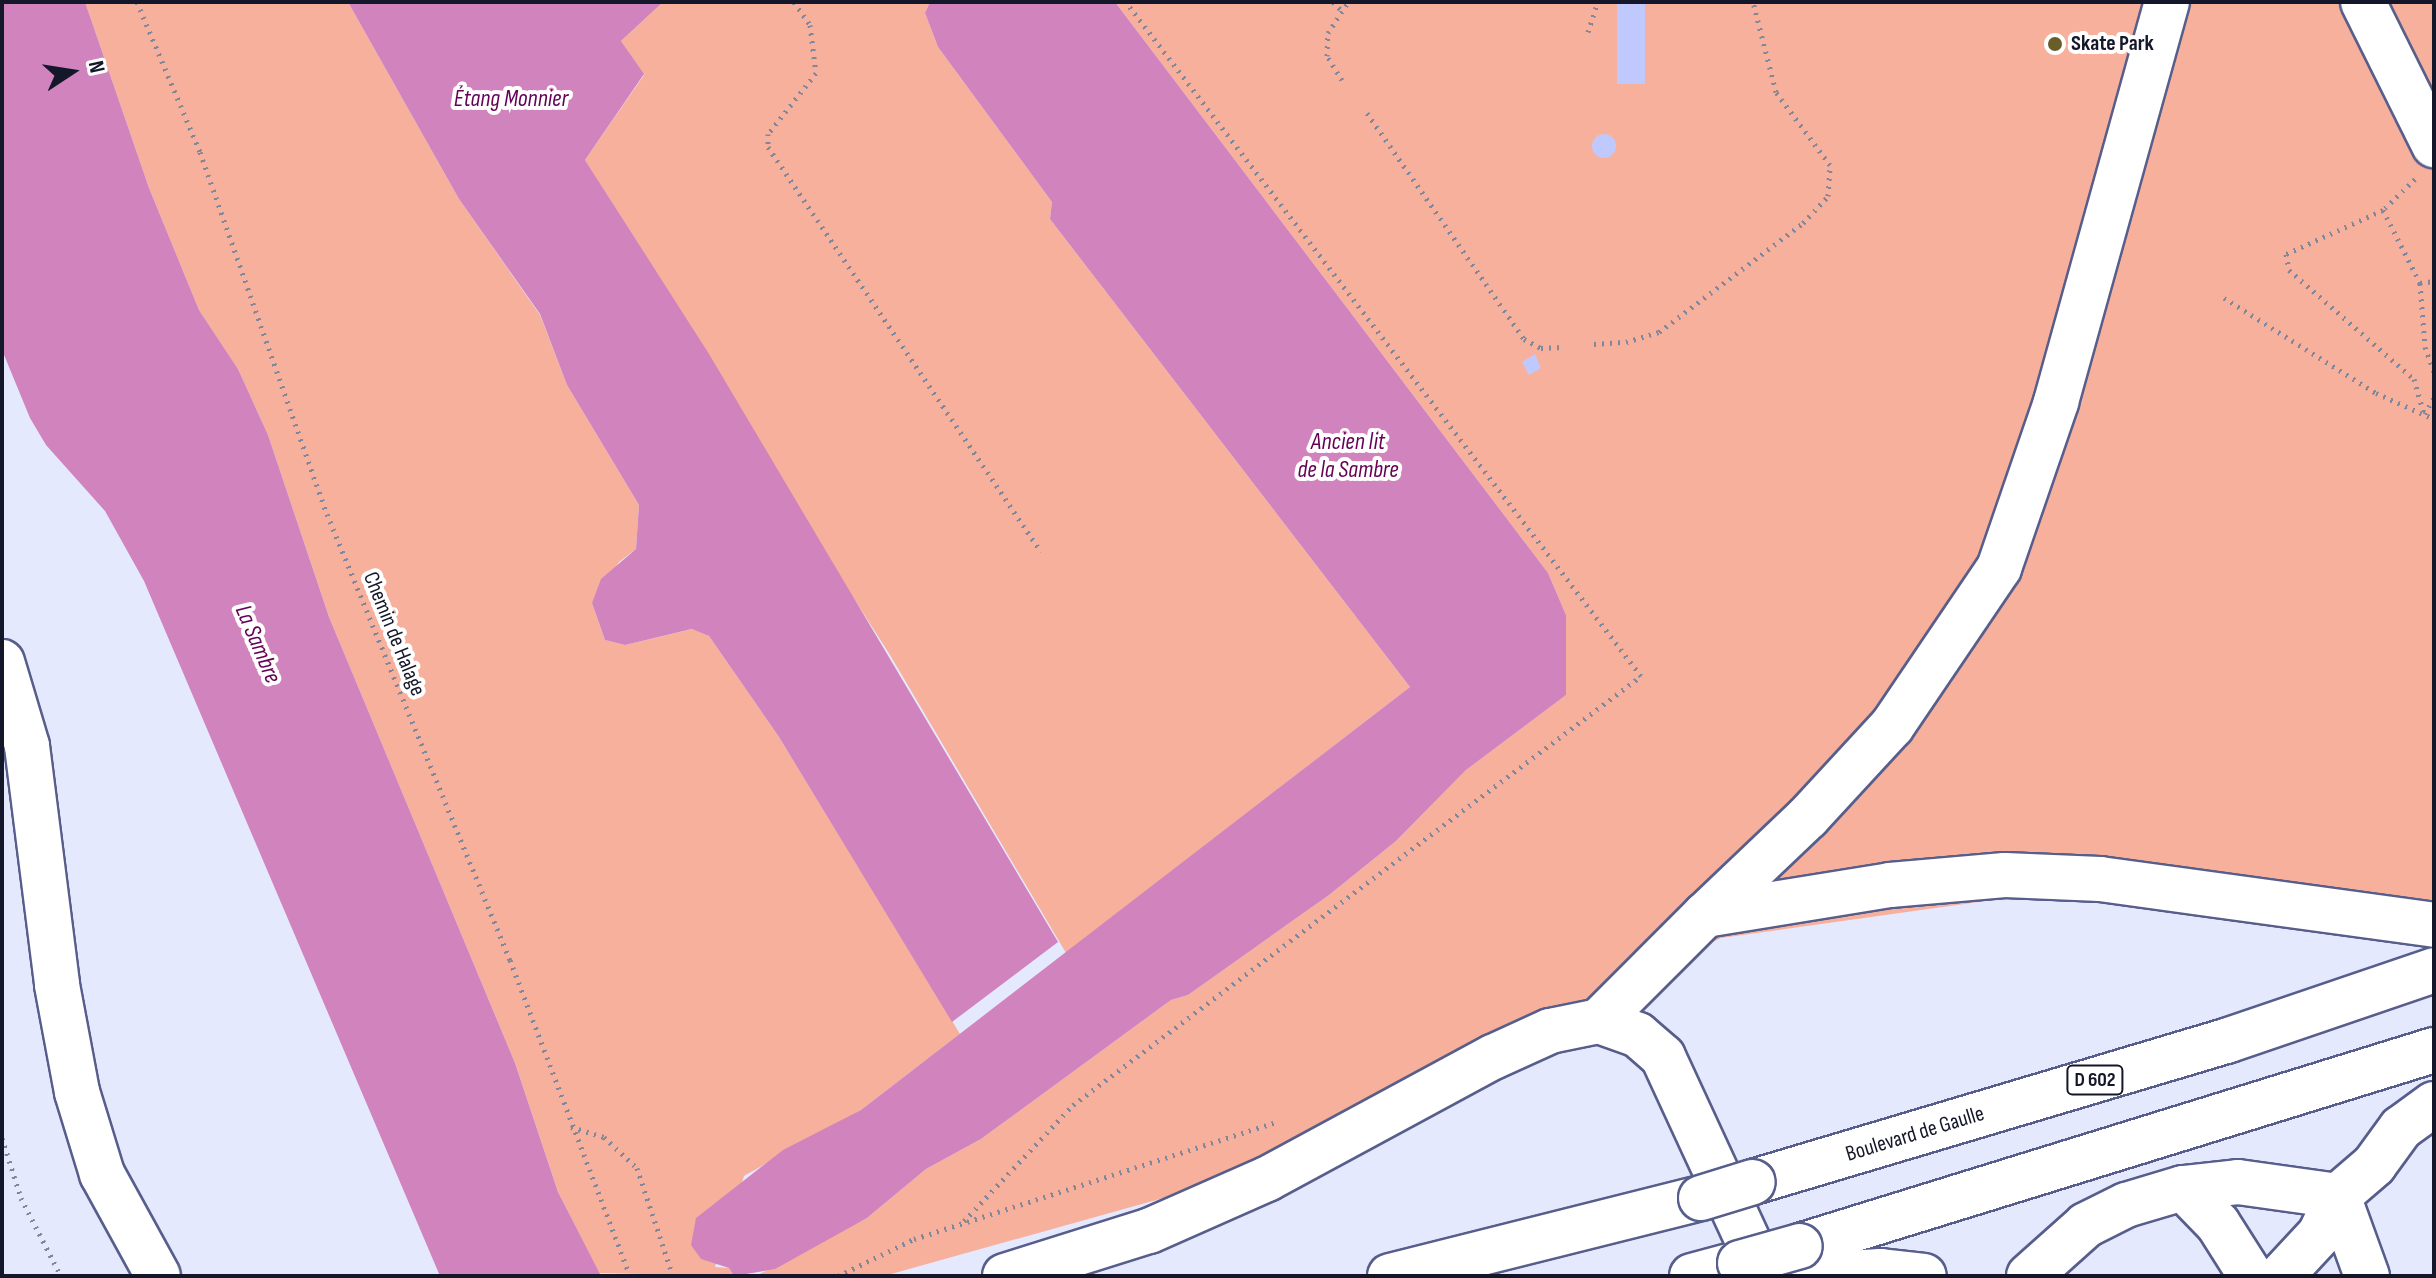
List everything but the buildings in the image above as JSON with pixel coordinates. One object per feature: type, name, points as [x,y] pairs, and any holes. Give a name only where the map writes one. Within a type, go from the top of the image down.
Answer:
[{"type":"main road","points":[[1599,1021],[1808,817],[1892,726],[1999,568],[2056,402],[2167,2]]},
{"type":"main road","points":[[2363,2],[2429,157]]},
{"type":"main road","points":[[2,662],[27,746],[57,985],[77,1092],[102,1174],[158,1276]]},
{"type":"main road","points":[[1705,915],[1816,894],[2005,875],[2222,892],[2434,925]]},
{"type":"main road","name":"Boulevard de Gaulle","points":[[1390,1276],[1701,1198],[2226,1041],[2434,970]]},
{"type":"main road","points":[[1005,1276],[1162,1225],[1267,1179],[1493,1057],[1550,1031],[1599,1021],[1638,1035],[1663,1057],[1752,1270]]},
{"type":"main road","points":[[1800,1266],[2434,1050]]},
{"type":"main road","points":[[2281,1276],[2320,1234],[2338,1196],[2374,1165],[2401,1128],[2434,1104]]},
{"type":"main road","points":[[2029,1276],[2086,1225],[2126,1205],[2183,1188],[2238,1182],[2338,1196]]},
{"type":"main road","points":[[2183,1188],[2218,1224],[2251,1276]]},
{"type":"main road","points":[[2338,1196],[2367,1276]]},
{"type":"main road","points":[[1692,1276],[1800,1266],[1924,1276]]},
{"type":"path","name":"Chemin de Halage","points":[[137,2],[200,152],[327,514],[510,960],[570,1126],[630,1276]]},
{"type":"path","points":[[794,2],[810,25],[816,73],[768,134],[768,147],[1041,552]]},
{"type":"path","points":[[964,1221],[1073,1105],[1641,676],[1126,2]]},
{"type":"path","points":[[1333,2],[1341,10]]},
{"type":"path","points":[[1342,80],[1327,56],[1328,33],[1348,2]]},
{"type":"path","points":[[1588,32],[1598,2]]},
{"type":"path","points":[[1594,344],[1626,342],[1659,332],[1803,223],[1828,196],[1830,165],[1776,92],[1753,2]]},
{"type":"path","points":[[1367,113],[1524,339],[1541,348],[1562,347]]},
{"type":"path","points":[[2424,415],[2414,379],[2289,270],[2286,254],[2383,210],[2429,157]]},
{"type":"path","points":[[2383,210],[2420,283],[2425,347],[2434,372]]},
{"type":"path","points":[[2420,283],[2434,281]]},
{"type":"path","points":[[2224,298],[2376,393],[2434,419]]},
{"type":"path","points":[[2424,415],[2434,397]]},
{"type":"path","points":[[838,1276],[914,1239],[964,1221],[1281,1121]]},
{"type":"path","points":[[570,1126],[604,1137],[637,1168],[673,1276]]},
{"type":"path","points":[[2,1138],[21,1198],[61,1276]]},
{"type":"shaded area","points":[[85,2],[348,2],[459,199],[540,315],[567,385],[639,505],[636,549],[619,562],[592,603],[605,640],[625,645],[693,629],[709,636],[779,737],[960,1034],[861,1110],[744,1176],[715,1267],[729,1268],[734,1276],[599,1273],[558,1192],[515,1063],[329,617],[268,435],[238,369],[199,310],[149,188]]},
{"type":"shaded area","points":[[663,2],[930,2],[925,13],[938,47],[1052,202],[1050,219],[1410,687],[1066,953],[890,655],[787,494],[708,354],[585,160],[644,75],[621,41]]},
{"type":"shaded area","points":[[1115,2],[2434,2],[2434,929],[2164,876],[1721,938],[1487,1043],[1300,1147],[1174,1195],[884,1276],[756,1276],[867,1218],[926,1169],[981,1139],[1171,1000],[1188,995],[1329,895],[1396,841],[1466,770],[1566,695],[1566,615],[1548,573]]},
{"type":"water","name":"La Sambre","points":[[2,2],[85,2],[149,188],[199,310],[238,369],[268,435],[329,617],[515,1063],[558,1192],[601,1276],[440,1276],[144,581],[105,511],[46,445],[30,418],[2,350]]},
{"type":"water","name":"Étang Monnier","points":[[348,2],[663,2],[621,41],[644,74],[585,160],[709,354],[1058,942],[952,1022],[779,737],[709,636],[692,629],[625,645],[605,640],[592,603],[601,579],[636,549],[639,505],[567,385],[540,314],[459,199]]},
{"type":"water","name":"Ancien lit de la Sambre","points":[[930,2],[1115,2],[1548,573],[1566,615],[1566,695],[1466,770],[1396,841],[1329,895],[1188,995],[1171,1000],[981,1139],[926,1169],[867,1218],[775,1269],[734,1276],[729,1268],[701,1259],[691,1245],[696,1218],[783,1150],[861,1110],[1410,687],[1050,219],[1052,202],[938,47],[925,13]]},
{"type":"place","name":"Skate Park","points":[[2055,44]]}]
